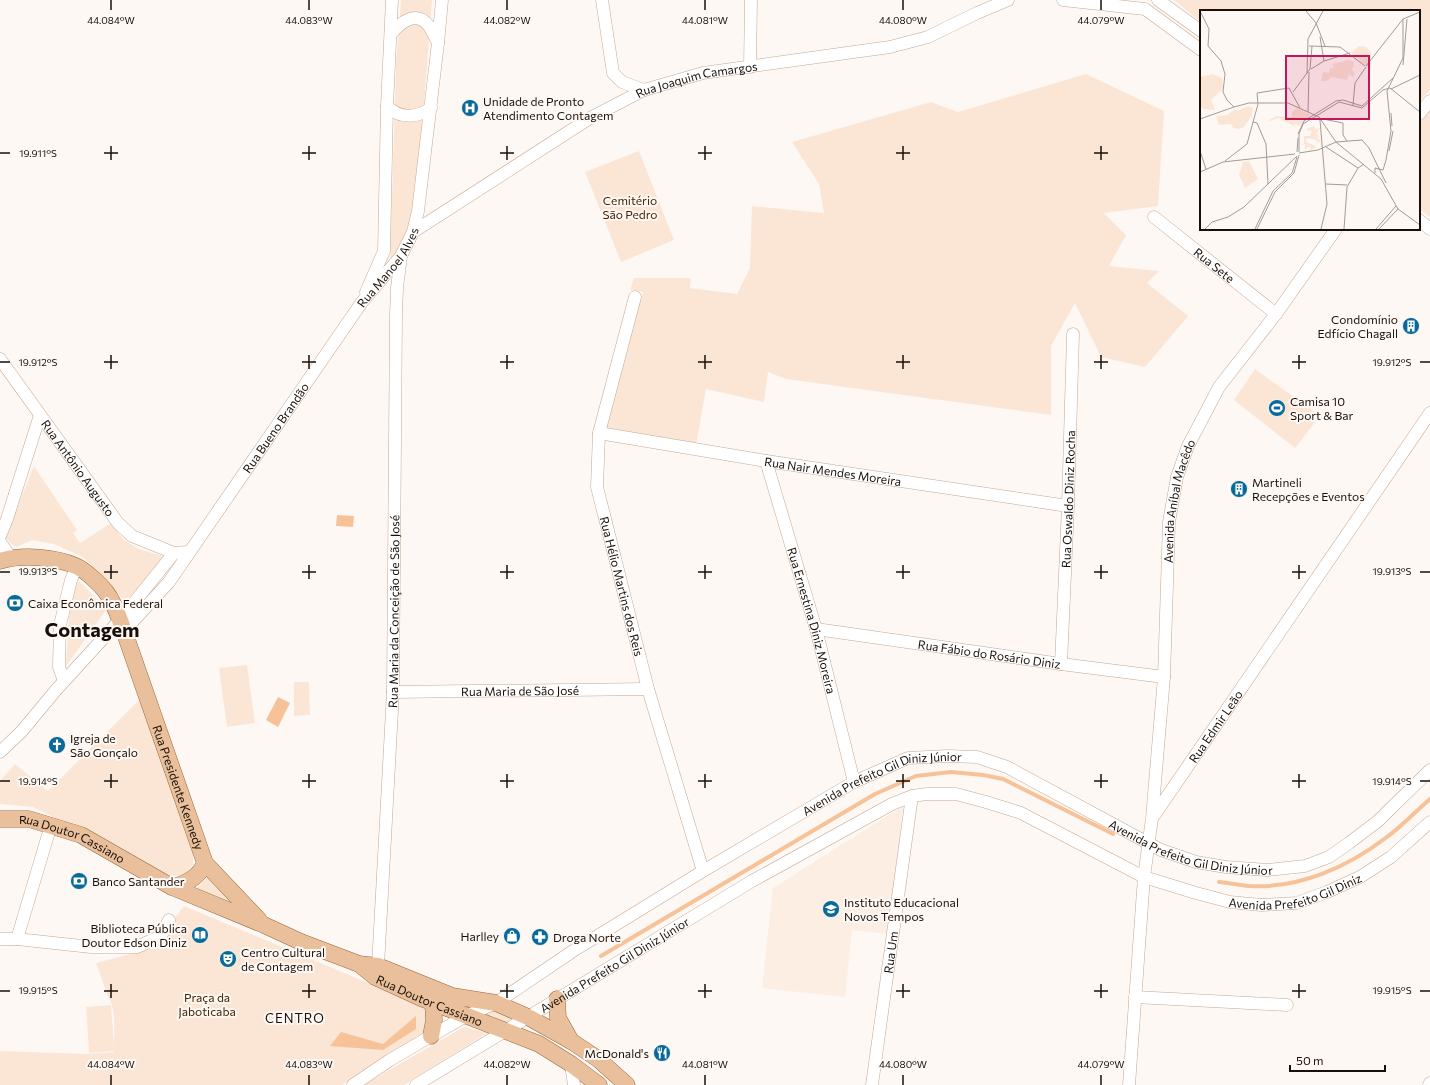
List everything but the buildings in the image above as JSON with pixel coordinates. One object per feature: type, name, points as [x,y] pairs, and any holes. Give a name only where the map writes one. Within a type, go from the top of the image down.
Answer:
[{"type":"main road","points":[[5,559],[23,557],[53,560],[76,566]]},
{"type":"main road","name":"Rua Presidente Kennedy","points":[[76,566],[98,583],[107,592],[114,604],[205,863],[264,925]]},
{"type":"main road","name":"Rua Doutor Cassiano","points":[[0,819],[29,820],[51,825],[81,835],[172,887],[301,942],[359,964],[378,966],[452,996],[496,1004],[528,1017],[571,1041],[598,1059],[627,1085]]},
{"type":"main road","points":[[172,887],[187,882],[201,871],[205,863]]},
{"type":"main road","name":"Rua Doutor Cassiano","points":[[359,964],[375,977],[466,1016],[539,1044],[571,1064],[599,1085]]},
{"type":"main road","points":[[557,999],[558,1018],[571,1041]]},
{"type":"main road","points":[[431,1036],[434,1020],[433,1002]]},
{"type":"street","name":"Rua Manoel Alves","points":[[362,302],[384,251],[387,106],[392,0]]},
{"type":"street","name":"Rua Manoel Alves","points":[[362,302],[401,256],[414,232],[418,211],[442,0]]},
{"type":"street","points":[[602,0],[613,73],[622,82],[644,90]]},
{"type":"street","points":[[750,67],[751,0]]},
{"type":"street","name":"Rua Joaquim Camargos","points":[[414,232],[590,118],[644,90],[703,73],[890,47],[928,37],[977,13],[1008,0]]},
{"type":"street","points":[[1063,0],[1145,9],[1200,49]]},
{"type":"street","points":[[1158,0],[1200,30]]},
{"type":"street","points":[[391,34],[397,26],[407,19],[414,18],[422,20],[428,24],[438,43]]},
{"type":"street","points":[[1420,113],[1430,101]]},
{"type":"street","points":[[387,106],[393,112],[400,115],[410,116],[424,113],[430,108]]},
{"type":"street","name":"Rua Sete","points":[[1154,217],[1276,314]]},
{"type":"street","points":[[1420,221],[1430,229]]},
{"type":"street","name":"Avenida Aníbal Macêdo","points":[[1152,818],[1164,676],[1169,522],[1177,477],[1188,446],[1219,387],[1276,314],[1335,230]]},
{"type":"street","name":"Rua Maria da Conceição de São José","points":[[378,966],[393,692],[396,315],[397,288],[401,256]]},
{"type":"street","name":"Rua Hélio Martins dos Reis","points":[[635,297],[599,434],[597,487],[648,689],[703,871]]},
{"type":"street","name":"Rua Bueno Brandão","points":[[0,752],[22,731],[64,681],[169,582],[188,552],[362,302]]},
{"type":"street","name":"Rua Oswaldo Diniz Rocha","points":[[1061,664],[1068,506],[1073,334]]},
{"type":"street","name":"Rua Antônio Augusto","points":[[0,359],[118,524],[132,536],[174,553]]},
{"type":"street","name":"Rua Edmir Leão","points":[[1129,1085],[1144,877],[1152,818],[1430,412]]},
{"type":"street","points":[[0,536],[7,519],[40,415]]},
{"type":"street","name":"Rua Nair Mendes Moreira","points":[[599,434],[766,461],[1068,506]]},
{"type":"street","name":"Rua Ernestina Diniz Moreira","points":[[766,461],[816,629],[854,782]]},
{"type":"street","points":[[0,542],[5,559]]},
{"type":"street","points":[[174,553],[188,552]]},
{"type":"street","name":"Rua Bueno Brandão","points":[[122,625],[174,553]]},
{"type":"street","points":[[64,681],[59,667],[60,625],[76,566]]},
{"type":"street","name":"Rua Fábio do Rosário Diniz","points":[[816,629],[1061,664],[1164,676]]},
{"type":"street","name":"Rua Maria de São José","points":[[393,692],[648,689]]},
{"type":"street","name":"Avenida Prefeito Gil Diniz Júnior","points":[[353,1085],[390,1060],[466,1016],[496,1004],[574,951],[703,871],[854,782],[908,758],[947,756],[977,757],[1007,766],[1161,850],[1196,862],[1226,867],[1267,870],[1305,866],[1329,856],[1378,821],[1430,770]]},
{"type":"street","name":"Avenida Prefeito Gil Diniz Júnior","points":[[416,1085],[649,945],[752,881],[892,804],[912,796],[927,794],[956,794],[1021,813],[1144,877]]},
{"type":"street","name":"Rua Um","points":[[872,1085],[912,796]]},
{"type":"street","name":"Avenida Prefeito Gil Diniz","points":[[1144,877],[1230,902],[1262,905],[1296,903],[1360,878],[1391,857],[1430,822]]},
{"type":"street","points":[[17,939],[51,825]]},
{"type":"street","points":[[0,939],[17,939],[91,947],[137,947],[161,936],[169,920]]},
{"type":"street","points":[[1135,997],[1287,1005]]},
{"type":"street","points":[[571,1064],[574,1085]]},
{"type":"shaded area","points":[[337,515],[354,516],[353,527],[336,526]]},
{"type":"shaded area","points":[[278,697],[290,703],[278,727],[266,720]]},
{"type":"shaded area","name":"Instituto Educacional Novos Tempos","points":[[903,806],[889,934],[852,930],[845,997],[762,988],[773,888]]},
{"type":"shaded area","points":[[416,1016],[416,1029],[383,1050],[330,1046],[341,1032],[383,1044]]},
{"type":"green space","points":[[401,0],[432,0],[419,171],[411,223],[390,264],[396,65]]},
{"type":"green space","points":[[1174,0],[1430,0],[1430,90],[1420,101],[1420,10],[1200,10],[1200,21]]},
{"type":"green space","points":[[1086,74],[1164,111],[1158,206],[1104,213],[1126,235],[1109,266],[1159,271],[1147,283],[1188,316],[1145,367],[1101,357],[1075,303],[1051,346],[1051,415],[786,379],[768,372],[764,402],[706,389],[696,445],[606,430],[643,292],[630,290],[634,278],[691,278],[690,288],[737,294],[750,268],[752,206],[824,213],[819,184],[792,142],[931,102],[958,112]]},
{"type":"green space","points":[[1430,109],[1430,217],[1420,210],[1420,122]]},
{"type":"green space","name":"Cemitério São Pedro","points":[[639,151],[674,240],[621,262],[585,172]]},
{"type":"green space","name":"Camisa 10 Sport & Bar","points":[[1255,369],[1320,416],[1295,448],[1234,400]]},
{"type":"green space","points":[[34,466],[77,530],[73,533],[80,543],[111,523],[124,540],[139,549],[165,557],[125,602],[97,570],[83,557],[54,544],[32,540],[17,547],[11,544],[5,537]]},
{"type":"green space","points":[[77,582],[80,582],[107,609],[66,666],[69,617],[75,585]]},
{"type":"green space","points":[[247,665],[255,723],[227,727],[219,668]]},
{"type":"green space","points":[[294,682],[309,682],[310,715],[294,716]]},
{"type":"green space","points":[[141,698],[193,849],[193,864],[185,875],[166,875],[33,807],[0,804],[0,781],[15,764],[48,791]]},
{"type":"green space","points":[[209,876],[247,913],[195,890]]},
{"type":"green space","name":"Praça da Jaboticaba","points":[[184,906],[428,1008],[428,1031],[342,1085],[0,1085],[0,1051],[87,1054],[114,1052],[89,1053],[86,1007],[111,1005],[114,1045],[113,1008],[96,963],[134,953],[161,936]]},
{"type":"green space","points":[[497,1006],[517,1016],[501,1027],[477,1017]]},
{"type":"green space","points":[[464,1027],[487,1033],[404,1085],[363,1085]]},
{"type":"waterway","points":[[601,956],[875,794],[916,776],[951,772],[983,775],[1003,779],[1113,834]]},
{"type":"waterway","points":[[1219,882],[1249,886],[1268,886],[1286,884],[1322,874],[1356,858],[1372,848],[1398,828],[1430,799]]},
{"type":"place","name":"Unidade de Pronto Atendimento Contagem","points":[[470,108]]},
{"type":"place","name":"Condomínio Edfício Chagall","points":[[1411,326]]},
{"type":"place","name":"Camisa 10 Sport & Bar","points":[[1277,408]]},
{"type":"place","name":"Martineli Recepções e Eventos","points":[[1239,489]]},
{"type":"place","name":"Caixa Econômica Federal","points":[[15,603]]},
{"type":"place","name":"Igreja de São Gonçalo","points":[[57,745]]},
{"type":"place","name":"Banco Santander","points":[[79,881]]},
{"type":"place","name":"Instituto Educacional Novos Tempos","points":[[831,909]]},
{"type":"place","name":"Biblioteca Pública Doutor Edson Diniz","points":[[200,935]]},
{"type":"place","name":"Harlley","points":[[512,936]]},
{"type":"place","name":"Droga Norte","points":[[540,937]]},
{"type":"place","name":"Centro Cultural de Contagem","points":[[228,959]]},
{"type":"place","name":"McDonald's","points":[[662,1053]]},
{"type":"district","name":"Contagem","points":[[92,629]]},
{"type":"district","name":"CENTRO","points":[[295,1018]]}]
